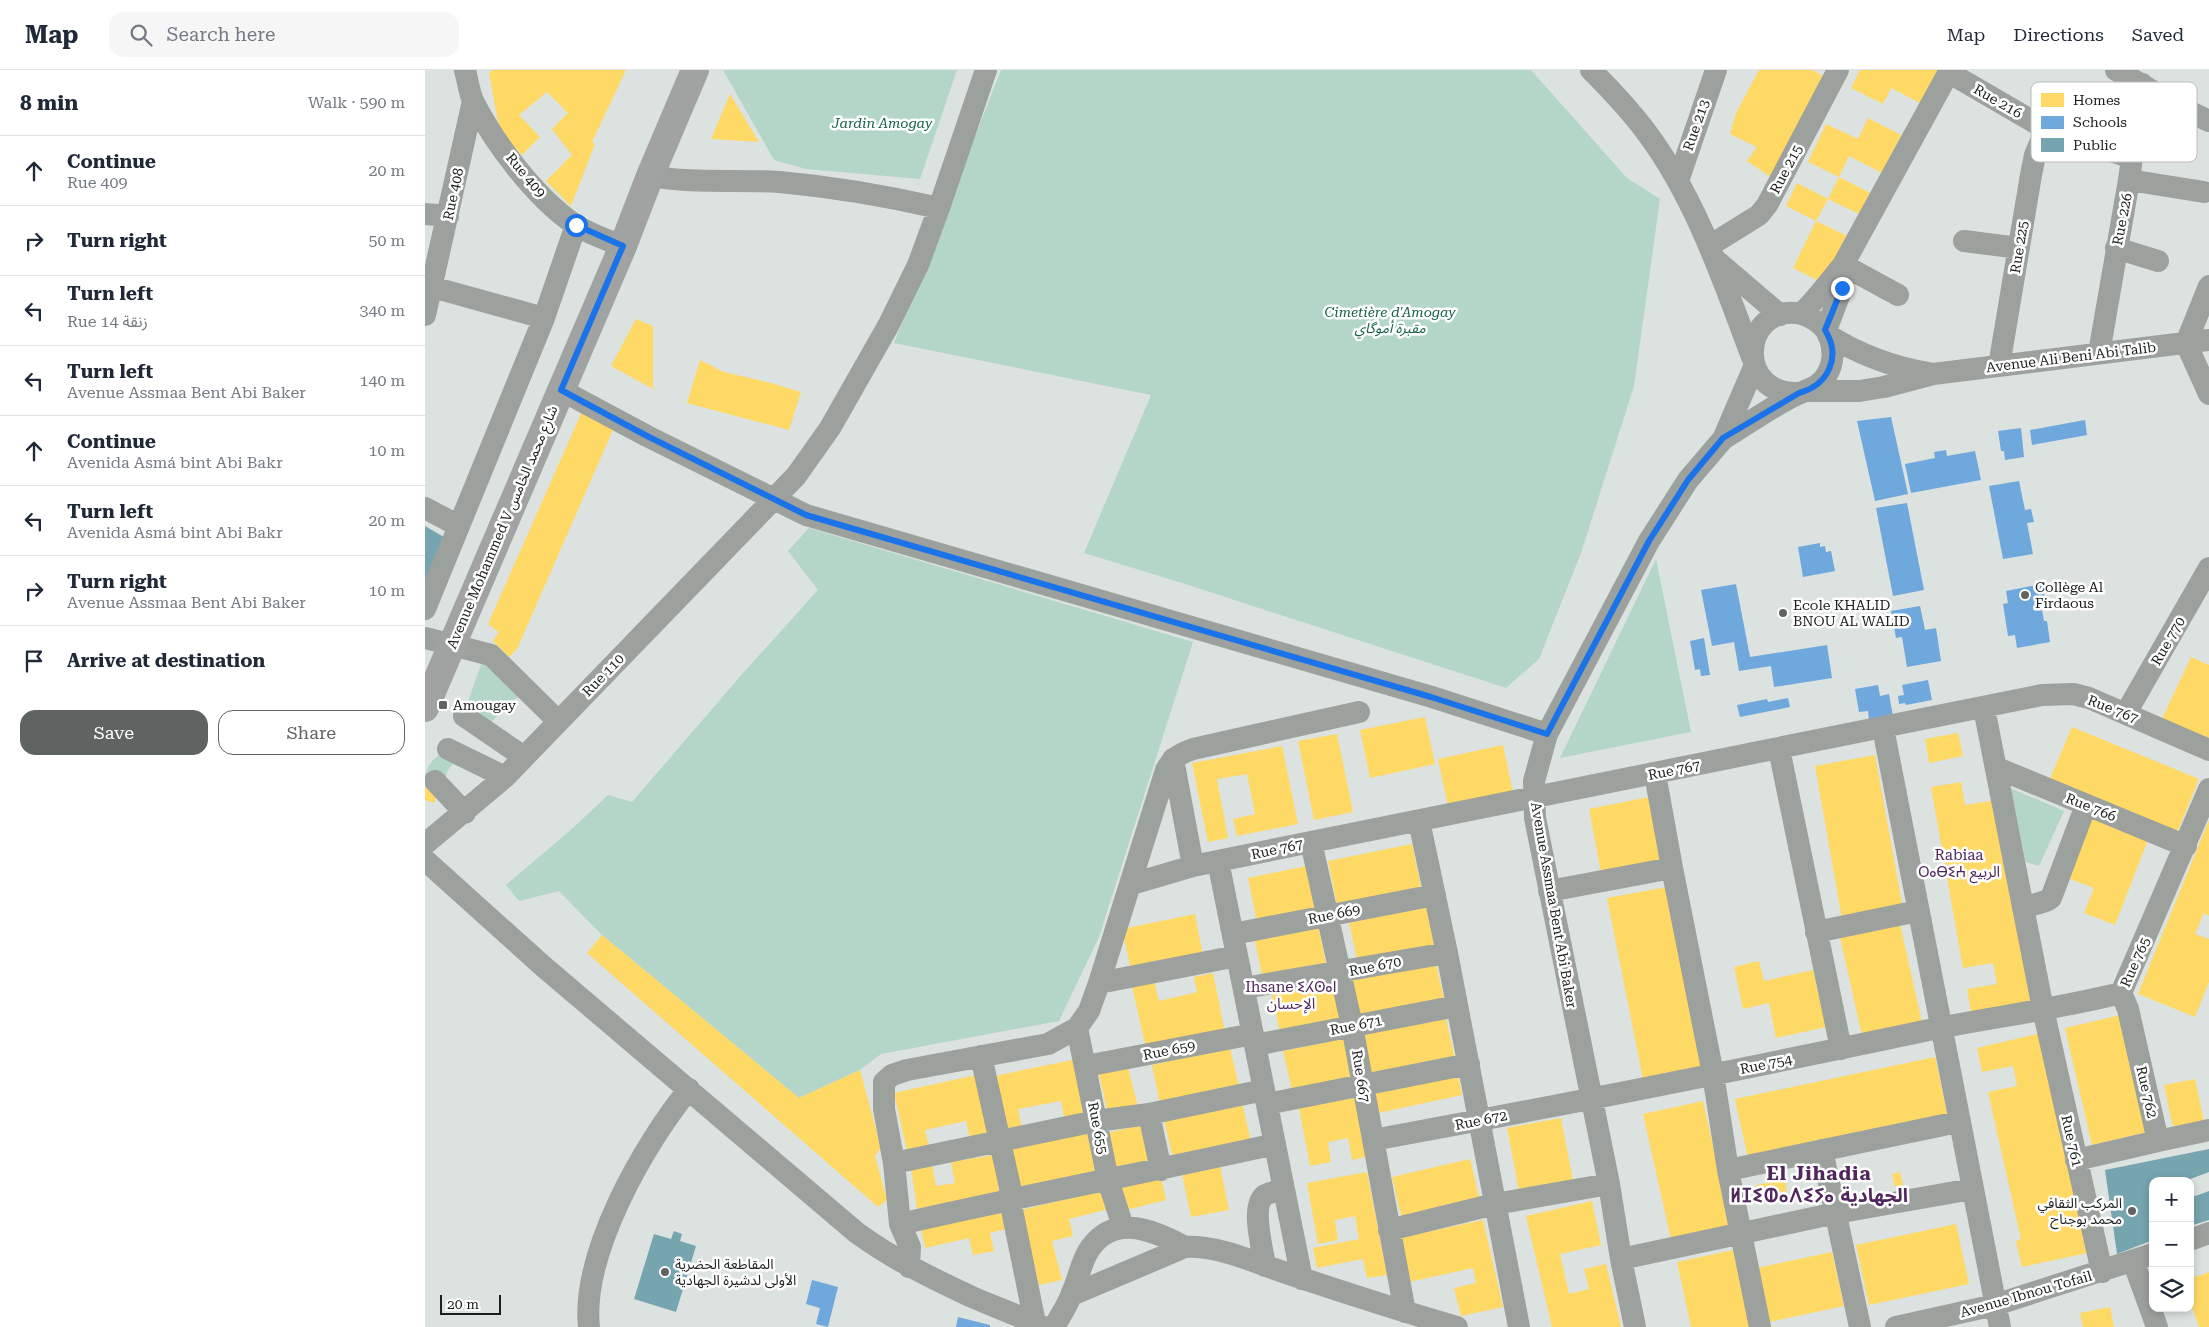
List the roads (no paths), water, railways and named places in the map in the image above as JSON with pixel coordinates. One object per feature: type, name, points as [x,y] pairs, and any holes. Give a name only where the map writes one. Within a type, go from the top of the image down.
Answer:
[{"type":"main road","name":"Avenue Mohammed V شارع محمد الخامس","points":[[425,708],[623,246],[650,176],[695,70]]},
{"type":"street","name":"Rue 110","points":[[425,844],[505,777],[775,500],[796,476],[830,428],[888,326],[918,265],[985,70]]},
{"type":"street","points":[[1591,70],[1611,90],[1647,133],[1678,181],[1712,252],[1758,375],[1772,388],[1780,392],[1803,392],[1825,377],[1831,367],[1833,356],[1827,332],[1815,320],[1790,314],[1712,252]]},
{"type":"street","name":"Rue 213","points":[[1678,181],[1716,70]]},
{"type":"street","name":"Rue 215","points":[[1712,252],[1759,215],[1767,205],[1839,70]]},
{"type":"street","points":[[2116,70],[2137,82]]},
{"type":"street","points":[[1753,362],[1752,346],[1762,326],[1790,314],[1820,295],[1843,265],[1949,71]]},
{"type":"street","name":"Rue 216","points":[[1949,71],[2031,120]]},
{"type":"street","name":"Rue 409","points":[[469,73],[473,101],[494,136],[529,182],[555,209],[576,225],[623,246]]},
{"type":"street","name":"Rue 408","points":[[425,315],[473,101]]},
{"type":"street","points":[[2197,115],[2209,121]]},
{"type":"street","name":"Rue 225","points":[[1999,366],[2034,162]]},
{"type":"street","name":"Rue 216","points":[[2115,162],[2130,169],[2204,192]]},
{"type":"street","name":"Rue 226","points":[[2099,354],[2131,162]]},
{"type":"street","points":[[650,176],[694,181],[779,182],[905,200],[939,208]]},
{"type":"street","points":[[425,214],[448,216]]},
{"type":"street","points":[[425,609],[544,318],[576,225]]},
{"type":"street","points":[[1964,241],[2019,248]]},
{"type":"street","points":[[2116,248],[2157,261]]},
{"type":"street","points":[[1843,265],[1898,295]]},
{"type":"street","points":[[1827,332],[1842,288],[1843,265]]},
{"type":"street","points":[[2209,286],[2186,343],[2209,394]]},
{"type":"street","points":[[432,287],[544,318]]},
{"type":"street","name":"Avenue Ali Beni Abi Talib","points":[[1827,332],[1867,357],[1889,365],[1933,374]]},
{"type":"street","name":"Avenue Ali Beni Abi Talib","points":[[1803,392],[1833,392],[1884,387],[1933,374],[2209,340]]},
{"type":"street","name":"Avenue Assmaa Bent Abi Baker","points":[[1635,1327],[1621,1259],[1609,1184],[1549,891],[1535,818],[1533,796],[1537,765],[1547,734],[1649,541],[1688,480],[1723,438],[1753,362]]},
{"type":"street","points":[[561,390],[806,515],[1385,683],[1547,734]]},
{"type":"street","name":"Avenue Assmaa Bent Abi Baker","points":[[1723,438],[1803,392]]},
{"type":"street","points":[[425,508],[459,526]]},
{"type":"street","name":"Rue 770","points":[[2126,714],[2208,570]]},
{"type":"street","points":[[425,638],[491,655],[558,721]]},
{"type":"street","name":"Rue 767","points":[[1132,884],[1193,866],[2042,695],[2073,694],[2089,698],[2209,750]]},
{"type":"street","name":"Rue 761","points":[[1984,708],[2043,1010],[2102,1272]]},
{"type":"street","points":[[909,1267],[910,1247],[900,1224],[894,1163],[884,1109],[884,1082],[892,1075],[907,1070],[1048,1044],[1077,1028],[1089,1011],[1099,983],[1132,884],[1166,770],[1173,759],[1180,753],[1359,712]]},
{"type":"street","points":[[464,716],[525,757]]},
{"type":"street","points":[[1883,728],[2000,1327]]},
{"type":"street","points":[[448,749],[505,777]]},
{"type":"street","points":[[1779,749],[1841,1048]]},
{"type":"street","points":[[1173,759],[1193,866]]},
{"type":"street","name":"Rue 766","points":[[1997,768],[2186,846]]},
{"type":"street","points":[[1655,774],[1713,1074],[1728,1170],[1760,1327]]},
{"type":"street","points":[[435,781],[465,812]]},
{"type":"street","name":"Rue 765","points":[[1941,1028],[2043,1010],[2121,993],[2209,789]]},
{"type":"street","points":[[2023,908],[2051,898],[2086,805]]},
{"type":"street","points":[[1419,821],[1469,1064],[1519,1327]]},
{"type":"street","name":"Rue 667","points":[[1311,842],[1352,1026],[1405,1312]]},
{"type":"street","points":[[425,860],[544,967],[857,1234],[909,1267],[972,1297],[1044,1326]]},
{"type":"street","points":[[1218,861],[1302,1278]]},
{"type":"street","points":[[1549,891],[1672,868]]},
{"type":"street","name":"Rue 669","points":[[1099,983],[1235,945],[1328,916],[1435,895]]},
{"type":"street","points":[[1816,932],[1918,911]]},
{"type":"street","name":"Rue 670","points":[[1244,988],[1340,973],[1447,953]]},
{"type":"street","name":"Rue 762","points":[[2121,993],[2128,1009],[2158,1141]]},
{"type":"street","name":"Rue 671","points":[[1254,1040],[1352,1026],[1457,1006]]},
{"type":"street","name":"Rue 655","points":[[1077,1028],[1108,1180],[1123,1227]]},
{"type":"street","name":"Rue 754","points":[[1590,1098],[1941,1028]]},
{"type":"street","name":"Rue 659","points":[[1086,1066],[1254,1040]]},
{"type":"street","points":[[981,1056],[1011,1198],[1044,1326]]},
{"type":"street","points":[[894,1163],[1096,1121],[1362,1084],[1469,1064]]},
{"type":"street","points":[[589,1327],[588,1315],[591,1283],[603,1241],[628,1184],[667,1116],[689,1089]]},
{"type":"street","name":"Rue 672","points":[[1373,1140],[1590,1098]]},
{"type":"street","points":[[1149,1114],[1161,1170]]},
{"type":"street","points":[[1728,1170],[1959,1122]]},
{"type":"street","points":[[2076,1160],[2209,1130]]},
{"type":"street","points":[[900,1224],[1011,1198],[1161,1170],[1275,1144]]},
{"type":"street","points":[[1822,1150],[1860,1327]]},
{"type":"street","points":[[1389,1230],[1495,1204],[1609,1184]]},
{"type":"street","points":[[1265,1266],[1257,1212],[1259,1202],[1264,1196],[1284,1189]]},
{"type":"street","points":[[1621,1259],[1836,1214],[1972,1189]]},
{"type":"street","points":[[1044,1326],[1072,1295],[1084,1259],[1091,1247],[1106,1233],[1123,1227],[1142,1228],[1185,1246],[1195,1246],[1226,1253],[1405,1312],[1457,1327]]},
{"type":"street","points":[[2194,1239],[2209,1234]]},
{"type":"street","points":[[1072,1295],[1185,1246]]},
{"type":"street","points":[[2143,1258],[2157,1327]]},
{"type":"street","name":"Avenue Ibnou Tofail","points":[[1902,1326],[1995,1305],[2143,1258]]},
{"type":"place","name":"Collège Al Firdaous","points":[[2025,595]]},
{"type":"place","name":"Ecole KHALID BNOU AL WALID","points":[[1783,613]]},
{"type":"place","name":"Amougay","points":[[443,705]]},
{"type":"place","name":"المركب الثقافي محمد بوجناح","points":[[2132,1211]]},
{"type":"place","name":"المقاطعة الحضرية الأولى لدشيرة الجهادية","points":[[665,1272]]},
{"type":"district","name":"Rabiaa ⵔⴰⴱⵉⵄ الربيع","points":[[1959,864]]},
{"type":"district","name":"Ihsane ⵉⵃⵙⴰⵏ الإحسان","points":[[1291,996]]},
{"type":"district","name":"El Jihadia ⵍⵊⵉⵀⴰⴷⵉⵢⴰ الجهادية","points":[[1819,1184]]},
{"type":"park label","name":"Jardin Amogay","points":[[882,123]]},
{"type":"park label","name":"Cimetière d'Amogay مقبرة أموگاي","points":[[1390,320]]}]
